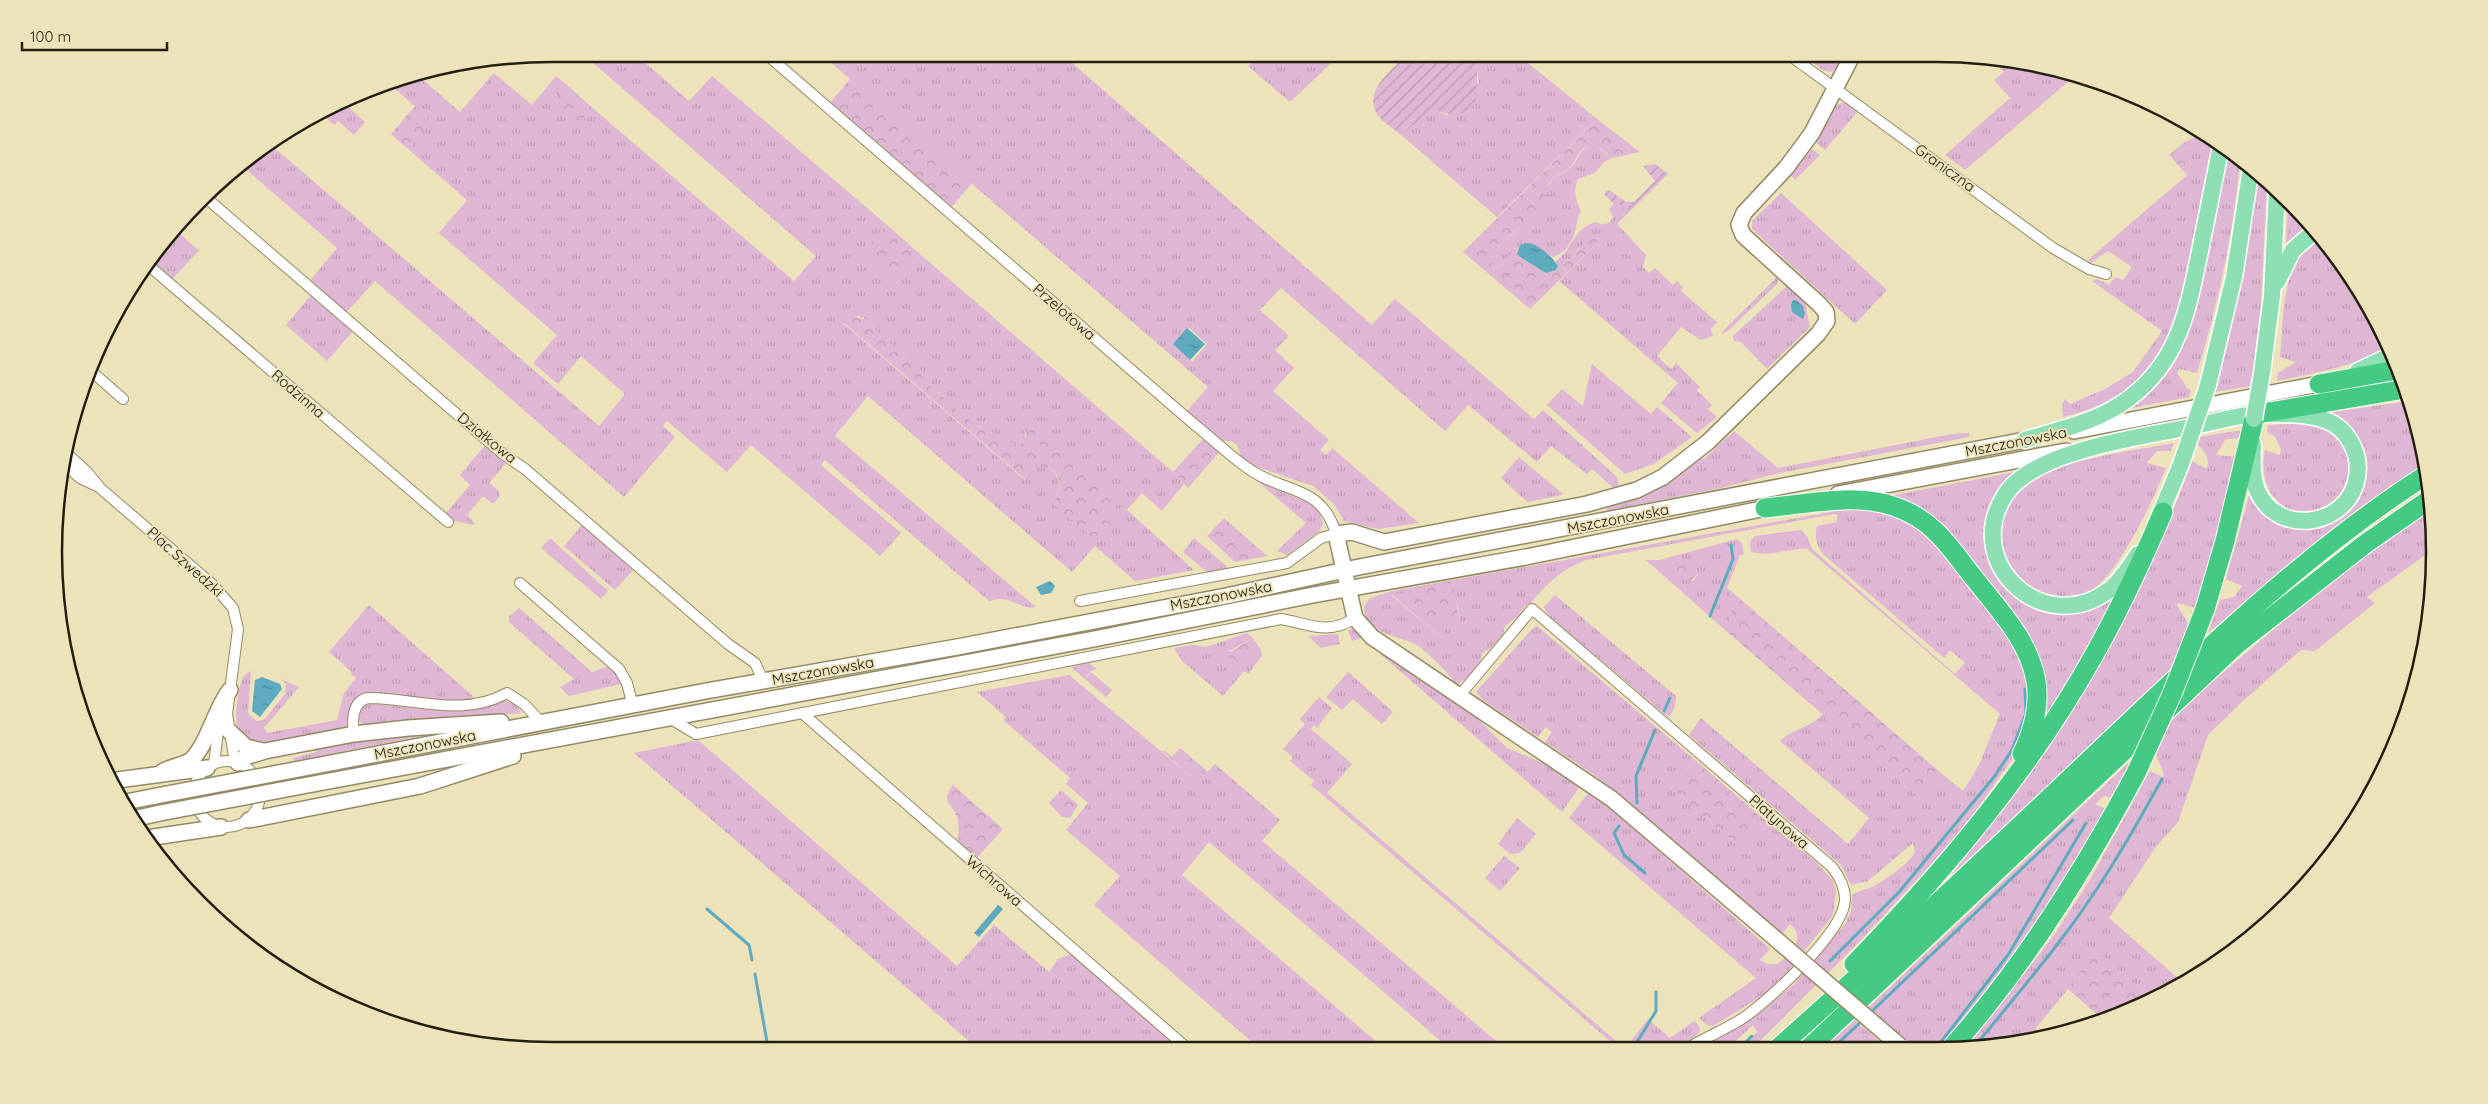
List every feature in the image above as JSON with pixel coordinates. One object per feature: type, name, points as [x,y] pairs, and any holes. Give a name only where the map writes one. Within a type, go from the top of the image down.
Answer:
[{"type":"highway","points":[[2319,384],[2390,371]]},
{"type":"highway","points":[[1957,1041],[2008,980],[2040,933],[2091,856],[2136,773],[2172,694],[2205,609],[2250,453],[2255,417],[2398,390]]},
{"type":"highway","points":[[1783,1042],[1930,910],[2226,630],[2360,521],[2420,479]]},
{"type":"highway","points":[[1765,508],[1854,500],[1875,501],[1900,508],[1935,530],[2009,622],[2028,655],[2036,680],[2036,705],[2029,740],[1992,809]]},
{"type":"highway","points":[[1814,1042],[2236,645],[2365,544],[2423,504]]},
{"type":"highway","points":[[1782,1042],[1926,888],[1992,809],[2047,732],[2094,656],[2124,598],[2163,512]]},
{"type":"main road","points":[[1336,534],[1352,532],[1384,542],[1587,504],[1637,490],[1663,477],[1708,442],[1818,334],[1827,321],[1826,312],[1819,304],[1743,236],[1740,225],[1744,213],[1786,168],[1812,133],[1849,62]]},
{"type":"main road","points":[[2025,440],[2116,407],[2146,386],[2164,363],[2178,336],[2190,298],[2219,153]]},
{"type":"main road","points":[[2250,177],[2234,277],[2208,385],[2181,464],[2163,512],[2129,567],[2110,590],[2082,604],[2063,606],[2047,604],[2031,597],[2007,577],[1995,554],[1992,539],[1995,514],[2007,492],[2016,482],[2036,468],[2106,444],[2255,417],[2313,417],[2334,424],[2344,432],[2356,452],[2358,464],[2356,483],[2346,502],[2332,514],[2312,521],[2290,520],[2276,513],[2258,492],[2254,480],[2250,453]]},
{"type":"main road","points":[[2255,417],[2272,296],[2276,201]]},
{"type":"main road","points":[[2272,296],[2289,257],[2309,235]]},
{"type":"main road","points":[[2319,384],[2372,366],[2385,359]]},
{"type":"main road","name":"Mszczonowska","points":[[130,801],[1197,601],[1343,571],[2319,384]]},
{"type":"main road","name":"Mszczonowska","points":[[141,817],[572,738],[1348,589],[1526,557],[1765,508],[2106,444]]},
{"type":"main road","name":"Przelotowa","points":[[1336,534],[1343,571],[1356,618]]},
{"type":"main road","points":[[1356,618],[1362,627],[1383,645],[1612,799],[1895,1042]]},
{"type":"main road","points":[[162,772],[189,761],[196,755],[216,710],[230,690]]},
{"type":"main road","points":[[236,762],[264,751],[354,734],[408,728],[565,718]]},
{"type":"main road","points":[[229,731],[246,747],[264,751]]},
{"type":"main road","points":[[249,820],[420,786],[572,738]]},
{"type":"main road","points":[[119,780],[210,766]]},
{"type":"main road","points":[[154,837],[221,827]]},
{"type":"street","name":"Przelotowa","points":[[775,62],[1195,425],[1248,468],[1263,478],[1306,494],[1322,505],[1331,518],[1336,534]]},
{"type":"street","name":"Graniczna","points":[[1800,62],[2053,248],[2089,269],[2106,274]]},
{"type":"street","name":"Działkowa","points":[[211,202],[676,600],[728,644],[755,663],[764,682]]},
{"type":"street","name":"Rodzinna","points":[[153,269],[448,522]]},
{"type":"street","points":[[96,375],[123,399]]},
{"type":"street","name":"Plac Szwedzki","points":[[72,458],[87,472],[100,488],[212,584],[232,608],[238,629],[227,714]]},
{"type":"street","name":"Plac Szwedzki","points":[[70,470],[80,478],[100,488]]},
{"type":"street","points":[[1080,601],[1287,563],[1321,538],[1336,534]]},
{"type":"street","points":[[520,583],[619,670],[627,683],[633,706]]},
{"type":"street","name":"Platynowa","points":[[1460,695],[1532,609],[1832,867],[1844,888],[1845,899],[1838,923],[1781,987],[1744,1017],[1699,1042]]},
{"type":"street","points":[[671,719],[696,734],[1281,620],[1324,630],[1345,625],[1356,618]]},
{"type":"street","points":[[354,734],[352,722],[356,707],[359,702],[368,698],[456,706],[491,700],[507,693],[524,704],[539,720]]},
{"type":"street","name":"Wichrowa","points":[[802,713],[1180,1042]]},
{"type":"street","points":[[227,714],[236,762]]},
{"type":"street","points":[[210,766],[236,762],[254,774],[260,788],[260,803],[249,820],[236,826],[221,827],[202,816],[195,802],[195,786],[210,766],[218,731],[227,714]]},
{"type":"green space","points":[[592,62],[644,62],[689,101],[712,76],[887,225],[862,252],[897,282],[921,255],[1173,472],[1184,484],[1162,511],[1142,493],[1127,510],[1194,570],[1135,581],[1095,546],[1072,572],[868,396],[835,436],[1036,607],[1025,607],[1003,599],[989,601],[825,460],[821,465],[901,533],[880,556],[751,445],[727,472],[667,421],[663,426],[675,437],[624,497],[375,281],[345,314],[335,306],[334,300],[327,295],[322,295],[308,283],[337,248],[247,170],[275,148],[599,426],[625,394],[581,356],[558,384],[533,363],[557,335],[439,233],[467,200],[408,149],[432,121],[394,88],[423,80],[460,112],[494,73],[532,105],[556,76],[567,85],[555,100],[557,105],[582,124],[595,110],[794,281],[816,256]],"holes":[[[859,316],[869,322],[881,337],[913,359],[922,372],[923,380],[974,424],[1018,446],[1025,440],[1025,433],[1047,435],[1051,443],[1067,461],[1118,503],[1105,518],[1116,528],[1108,529],[1093,539],[1052,502],[1057,495],[1059,487],[1055,473],[1045,466],[1038,466],[1032,470],[1025,480],[843,323]]]},
{"type":"green space","points":[[830,62],[1071,62],[1372,325],[1395,299],[1534,419],[1543,410],[1617,477],[1619,487],[1615,489],[1592,469],[1587,474],[1551,446],[1537,462],[1468,405],[1445,431],[1281,288],[1260,310],[1289,336],[1275,350],[1294,368],[1273,391],[1329,440],[1320,450],[1326,455],[1332,448],[1419,523],[1378,529],[1344,521],[1334,504],[1313,486],[1246,463],[1242,459],[1237,445],[1231,441],[1220,441],[1186,412],[1208,387]],"holes":[[[1189,328],[1207,344],[1192,362],[1173,344]]]},
{"type":"green space","points":[[1252,62],[1332,62],[1290,102],[1248,66]]},
{"type":"green space","points":[[1399,62],[1476,62],[1477,95],[1474,104],[1468,110],[1460,114],[1448,114],[1432,110],[1401,135],[1379,117],[1374,105],[1376,88],[1387,73]]},
{"type":"green space","points":[[1476,62],[1527,62],[1597,119],[1497,217],[1401,135],[1432,110],[1447,115],[1479,83]]},
{"type":"green space","points":[[1812,62],[1841,62],[1836,69],[1830,72],[1823,70]]},
{"type":"green space","points":[[1999,67],[2069,81],[1965,170],[1945,155],[2010,98],[1994,80],[2004,72]]},
{"type":"green space","points":[[850,79],[972,183],[950,209],[882,149],[881,144],[872,140],[830,103]]},
{"type":"green space","points":[[567,85],[595,110],[582,124],[557,105],[555,100]]},
{"type":"green space","points":[[1846,103],[1858,111],[1825,150],[1816,142],[1836,106]]},
{"type":"green space","points":[[415,106],[432,121],[408,149],[391,134]]},
{"type":"green space","points":[[349,107],[365,122],[354,135],[338,121],[334,125],[326,118]]},
{"type":"green space","points":[[1597,119],[1640,152],[1612,158],[1596,146],[1589,146],[1583,149],[1570,167],[1555,176],[1551,181],[1546,200],[1538,211],[1496,250],[1491,258],[1491,262],[1498,268],[1503,264],[1510,249],[1518,249],[1517,254],[1520,257],[1546,273],[1556,270],[1558,266],[1570,261],[1585,241],[1597,234],[1603,237],[1530,309],[1463,252]]},
{"type":"green space","points":[[2195,137],[2213,149],[2178,317],[2159,354],[2134,383],[2102,404],[2063,417],[2062,405],[2065,399],[2070,404],[2105,389],[2133,372],[2162,331],[2092,281],[2097,279],[2109,285],[2115,277],[2123,280],[2132,267],[2108,251],[2091,263],[2088,260],[2187,175],[2190,158],[2183,143]]},
{"type":"green space","points":[[2183,143],[2190,158],[2187,175],[2169,155]]},
{"type":"green space","points":[[1590,145],[1596,146],[1612,158],[1605,161],[1595,173],[1578,179],[1576,196],[1581,212],[1578,216],[1574,235],[1568,246],[1564,251],[1552,257],[1538,247],[1520,245],[1518,249],[1514,248],[1512,250],[1498,268],[1491,262],[1495,252],[1535,212],[1553,178],[1572,166],[1582,151]]},
{"type":"green space","points":[[1812,149],[1820,155],[1795,180],[1791,175]]},
{"type":"green space","points":[[2224,157],[2239,168],[2234,214],[2212,320],[2197,373],[2179,369],[2177,373],[2188,389],[2191,390],[2189,397],[2127,409],[2164,375]]},
{"type":"green space","points":[[1656,164],[1668,174],[1629,212],[1619,204],[1614,204],[1604,194],[1609,190],[1626,202],[1634,202],[1655,181],[1643,166]]},
{"type":"green space","points":[[2256,181],[2267,191],[2261,304],[2251,386],[2214,392],[2243,275]]},
{"type":"green space","points":[[1781,193],[1887,290],[1855,324],[1752,229],[1752,221]]},
{"type":"green space","points":[[1614,204],[1619,204],[1629,212],[1617,224],[1646,255],[1643,267],[1649,273],[1655,268],[1673,285],[1677,281],[1683,288],[1681,291],[1717,322],[1711,329],[1713,336],[1701,340],[1681,327],[1657,356],[1671,369],[1676,363],[1700,387],[1697,390],[1712,405],[1708,409],[1717,417],[1697,433],[1661,403],[1678,383],[1559,281],[1603,237],[1579,248],[1570,261],[1558,266],[1555,262],[1562,256],[1582,229],[1596,222],[1604,224],[1610,222],[1613,217],[1609,209]]},
{"type":"green space","points":[[2288,212],[2304,229],[2288,244],[2286,243]]},
{"type":"green space","points":[[887,225],[921,255],[897,282],[862,252]]},
{"type":"green space","points":[[180,234],[199,251],[171,280],[155,266]]},
{"type":"green space","points":[[2314,241],[2343,280],[2360,307],[2382,351],[2320,372],[2277,381],[2278,373],[2296,362],[2280,357],[2284,307],[2286,290],[2291,275],[2297,260]]},
{"type":"green space","points":[[1777,277],[1779,279],[1777,284],[1728,331],[1720,334]]},
{"type":"green space","points":[[1787,286],[1805,302],[1810,327],[1767,369],[1741,342],[1734,341],[1733,336]]},
{"type":"green space","points":[[313,293],[316,296],[316,301],[322,306],[325,305],[354,330],[327,361],[286,325]]},
{"type":"green space","points":[[851,316],[867,320],[880,336],[920,363],[923,380],[974,424],[1018,446],[1025,440],[1027,428],[1032,426],[1041,428],[1068,461],[1118,503],[1105,518],[1116,528],[1103,532],[1093,539],[1052,503],[1059,490],[1056,473],[1045,467],[1037,467],[1026,480],[843,322]]},
{"type":"green space","points":[[1592,364],[1651,414],[1657,407],[1692,437],[1654,464],[1625,474],[1547,405],[1562,389],[1583,406]]},
{"type":"green space","points":[[2402,402],[2418,469],[2311,546],[2208,633],[2220,600],[2234,597],[2242,586],[2226,579],[2251,489],[2316,527],[2331,522],[2344,513],[2363,490],[2367,475],[2367,461],[2363,446],[2354,431],[2347,424],[2332,415],[2333,412]]},
{"type":"green space","points":[[2305,423],[2327,431],[2339,439],[2347,451],[2352,471],[2349,486],[2345,492],[2330,508],[2318,513],[2295,511],[2285,507],[2271,493],[2264,473],[2265,450],[2280,455],[2281,449],[2275,437],[2267,432],[2268,425]]},
{"type":"green space","points":[[2243,430],[2241,437],[2225,440],[2216,455],[2236,457],[2226,505],[2195,608],[2178,603],[2177,605],[2187,622],[2191,624],[2174,667],[1948,879],[2039,760],[2093,675],[2147,570],[2192,461],[2207,469],[2206,455],[2197,444],[2199,437]]},
{"type":"green space","points":[[1734,431],[1778,468],[1952,434],[1969,433],[1969,437],[1779,473],[1721,488],[1606,511],[1608,506],[1646,492],[1668,481],[1700,457],[1704,459]]},
{"type":"green space","points":[[1203,439],[1211,442],[1221,450],[1188,488],[1173,472]]},
{"type":"green space","points":[[487,443],[508,461],[489,483],[499,491],[499,497],[493,504],[483,496],[467,515],[474,525],[450,520],[445,514],[470,485],[460,475]]},
{"type":"green space","points":[[2174,443],[2171,451],[2157,451],[2147,463],[2166,468],[2153,499],[2135,534],[2114,567],[2092,590],[2074,597],[2048,595],[2032,588],[2018,576],[2007,562],[2001,545],[1999,527],[2004,509],[2014,493],[2028,482],[2066,465],[2112,454]]},
{"type":"green space","points":[[1519,457],[1562,495],[1527,502],[1501,478]]},
{"type":"green space","points":[[2015,472],[1993,500],[1985,530],[1990,559],[2005,584],[2026,603],[2054,613],[2083,612],[2114,596],[2076,667],[2041,722],[2045,699],[1961,548],[1884,497]]},
{"type":"green space","points":[[1256,480],[1304,501],[1319,510],[1323,525],[1320,528],[1321,530],[1287,555],[1277,551],[1306,523]]},
{"type":"green space","points":[[1858,507],[1890,511],[1928,532],[2017,646],[2028,681],[2029,710],[2015,755],[1961,832],[1862,939],[1759,1042],[1748,1042],[1757,1032],[1753,1025],[1734,1042],[1710,1042],[1749,1021],[1794,984],[1845,924],[1851,911],[1852,896],[1859,891],[1874,886],[1907,863],[1915,853],[1913,843],[1868,881],[1851,885],[1841,865],[1689,735],[1701,718],[1848,844],[1869,818],[1780,741],[1823,714],[1920,798],[1941,773],[1963,791],[1979,765],[2000,714],[1806,548],[1766,554],[1751,552],[1751,541],[1755,536],[1801,530],[1807,536],[1812,549],[1955,674],[1965,663],[1950,650],[1944,658],[1824,555],[1817,541],[1817,526],[1837,522],[1837,515],[1834,514],[1586,560],[1577,564],[1555,578],[1529,605],[1524,606],[1518,616],[1505,626],[1503,635],[1491,648],[1482,653],[1482,657],[1474,671],[1458,684],[1454,683],[1438,663],[1417,645],[1376,629],[1366,616],[1364,607],[1370,598],[1392,591],[1836,511],[1855,510]],"holes":[[[1454,590],[1459,613],[1458,626],[1442,612],[1434,622],[1447,642],[1392,596]]]},
{"type":"green space","points":[[2423,514],[2426,554],[2367,597],[2375,603],[2315,651],[2301,650],[2245,699],[2208,735],[2178,822],[2155,848],[2109,918],[2177,978],[2146,994],[2094,949],[2068,989],[2035,1029],[2037,1031],[1973,1040],[2055,934],[2091,878],[2150,771],[2163,777],[2164,774],[2156,755],[2173,717],[2335,578]]},
{"type":"green space","points":[[1224,518],[1267,556],[1235,562],[1207,536]]},
{"type":"green space","points":[[582,525],[634,569],[615,590],[564,546]]},
{"type":"green space","points":[[550,538],[608,591],[601,599],[541,548]]},
{"type":"green space","points":[[1194,538],[1228,568],[1207,572],[1183,552]]},
{"type":"green space","points":[[1737,539],[1742,544],[1744,554],[1740,555],[1727,588],[1731,591],[1731,613],[1725,630],[1646,560],[1659,560],[1666,569],[1674,574],[1694,580],[1698,574],[1694,571],[1663,559]]},
{"type":"green space","points":[[1663,559],[1686,567],[1698,574],[1690,581],[1681,578],[1665,568],[1659,560]]},
{"type":"green space","points":[[1447,583],[1454,590],[1460,621],[1459,626],[1453,627],[1447,623],[1450,619],[1442,612],[1434,622],[1447,634],[1447,642],[1392,595]]},
{"type":"green space","points":[[1731,591],[1941,773],[1920,798],[1725,630],[1731,613]]},
{"type":"green space","points":[[1555,595],[1676,696],[1674,708],[1668,717],[1549,616],[1544,607]]},
{"type":"green space","points":[[369,605],[474,697],[455,702],[367,693],[360,695],[353,703],[345,728],[287,742],[256,742],[245,737],[238,728],[236,712],[241,682],[247,673],[251,671],[248,713],[256,721],[264,720],[285,694],[286,684],[281,679],[299,687],[264,728],[267,733],[337,720],[344,693],[356,678],[351,674],[352,672],[329,652]]},
{"type":"green space","points":[[519,608],[592,672],[609,666],[621,684],[569,696],[560,687],[574,679],[509,622],[509,616]]},
{"type":"green space","points":[[1537,626],[1695,760],[1671,788],[1741,848],[1762,823],[1758,819],[1760,816],[1816,862],[1832,880],[1836,891],[1833,915],[1786,974],[1767,993],[1713,1026],[1707,1025],[1699,1018],[1756,978],[1569,818],[1589,792],[1598,797],[1770,949],[1760,960],[1767,964],[1777,964],[1782,960],[1795,946],[1797,934],[1795,929],[1790,924],[1782,934],[1593,774],[1545,742],[1552,732],[1546,727],[1538,737],[1484,701],[1476,692],[1533,628]]},
{"type":"green space","points":[[1352,629],[1437,687],[1436,690],[1478,719],[1507,748],[1543,763],[1580,786],[1562,812],[1362,638],[1352,641],[1348,630]]},
{"type":"green space","points":[[1247,633],[1253,638],[1229,651],[1241,667],[1261,650],[1262,656],[1248,674],[1244,671],[1223,696],[1182,661],[1174,648],[1193,645],[1206,647]]},
{"type":"green space","points":[[1338,634],[1340,644],[1321,648],[1308,636]]},
{"type":"green space","points":[[1253,638],[1261,650],[1241,667],[1225,655]]},
{"type":"green space","points":[[1089,663],[1097,669],[1090,671],[1085,679],[1072,668],[1072,667]]},
{"type":"green space","points":[[1091,672],[1112,690],[1106,697],[1085,679]]},
{"type":"green space","points":[[1348,672],[1393,712],[1382,724],[1353,699],[1342,710],[1326,697]]},
{"type":"green space","points":[[1069,675],[1198,782],[1215,764],[1280,820],[1262,841],[1497,1042],[1442,1042],[1209,842],[1182,875],[1377,1042],[1252,1042],[1094,905],[1120,876],[1066,830],[1088,803],[1066,784],[1070,778],[1003,720],[1006,717],[977,692]]},
{"type":"green space","points":[[1319,697],[1332,708],[1317,728],[1314,725],[1311,729],[1352,764],[1327,793],[1617,1042],[1611,1042],[1311,785],[1314,781],[1290,761],[1293,757],[1283,749],[1305,724],[1300,719]]},
{"type":"green space","points":[[502,700],[517,704],[521,713],[480,717],[419,719],[367,726],[360,722],[358,715],[367,703],[453,710],[486,706]]},
{"type":"green space","points":[[406,731],[441,732],[295,761],[293,758],[316,752],[315,747]]},
{"type":"green space","points":[[698,740],[957,966],[994,925],[1049,972],[1058,959],[1074,953],[1176,1042],[970,1042],[634,753]]},
{"type":"green space","points":[[1180,748],[1208,772],[1198,782],[1162,751],[1165,751],[1172,757]]},
{"type":"green space","points":[[2136,756],[2115,798],[2104,796],[2095,804],[2106,809],[2103,817],[2026,941],[1948,1041],[1906,1042],[1867,1009]]},
{"type":"green space","points":[[1695,760],[1760,816],[1758,819],[1762,823],[1741,848],[1671,788]]},
{"type":"green space","points":[[953,785],[1003,829],[975,860],[957,844],[958,819],[947,799],[947,795]]},
{"type":"green space","points":[[1061,790],[1078,805],[1070,818],[1062,817],[1049,803]]},
{"type":"green space","points":[[1517,818],[1536,834],[1520,853],[1510,854],[1498,844]]},
{"type":"green space","points":[[1504,856],[1520,868],[1500,891],[1485,878]]},
{"type":"green space","points":[[2094,949],[2146,994],[2097,1014],[2068,989]]},
{"type":"green space","points":[[1648,1019],[1670,1038],[1694,1021],[1699,1025],[1700,1030],[1694,1038],[1688,1042],[1630,1042]]},
{"type":"green space","points":[[1855,1020],[1880,1042],[1830,1042]]},
{"type":"water","points":[[1527,243],[1536,245],[1548,255],[1558,266],[1556,270],[1546,273],[1520,257],[1517,254],[1520,245]]},
{"type":"water","points":[[1793,300],[1802,305],[1805,314],[1803,319],[1792,312],[1791,305]]},
{"type":"water","points":[[1187,328],[1205,344],[1190,360],[1173,344]]},
{"type":"water","points":[[1050,581],[1055,586],[1051,593],[1041,595],[1036,587]]},
{"type":"water","points":[[262,677],[280,684],[282,689],[260,717],[252,711],[255,680]]},
{"type":"water","points":[[998,905],[1003,909],[979,937],[974,933]]},
{"type":"waterway","points":[[1710,616],[1733,559],[1731,545]]},
{"type":"waterway","points":[[1830,961],[1900,891],[1994,777],[2012,750],[2026,713],[2025,689]]},
{"type":"waterway","points":[[1664,711],[1670,698]]},
{"type":"waterway","points":[[1637,803],[1636,776],[1655,730]]},
{"type":"waterway","points":[[1981,1039],[2046,959],[2099,886],[2162,779]]},
{"type":"waterway","points":[[1869,1014],[2073,820]]},
{"type":"waterway","points":[[1941,1042],[2008,955],[2086,823]]},
{"type":"waterway","points":[[1619,826],[1614,833],[1624,855],[1645,873]]},
{"type":"waterway","points":[[707,909],[749,945],[752,960]]},
{"type":"waterway","points":[[755,974],[767,1042]]},
{"type":"waterway","points":[[1637,1042],[1656,1011],[1656,992]]},
{"type":"waterway","points":[[1839,1042],[1863,1020]]},
{"type":"waterway","points":[[1746,1042],[1752,1036]]}]
